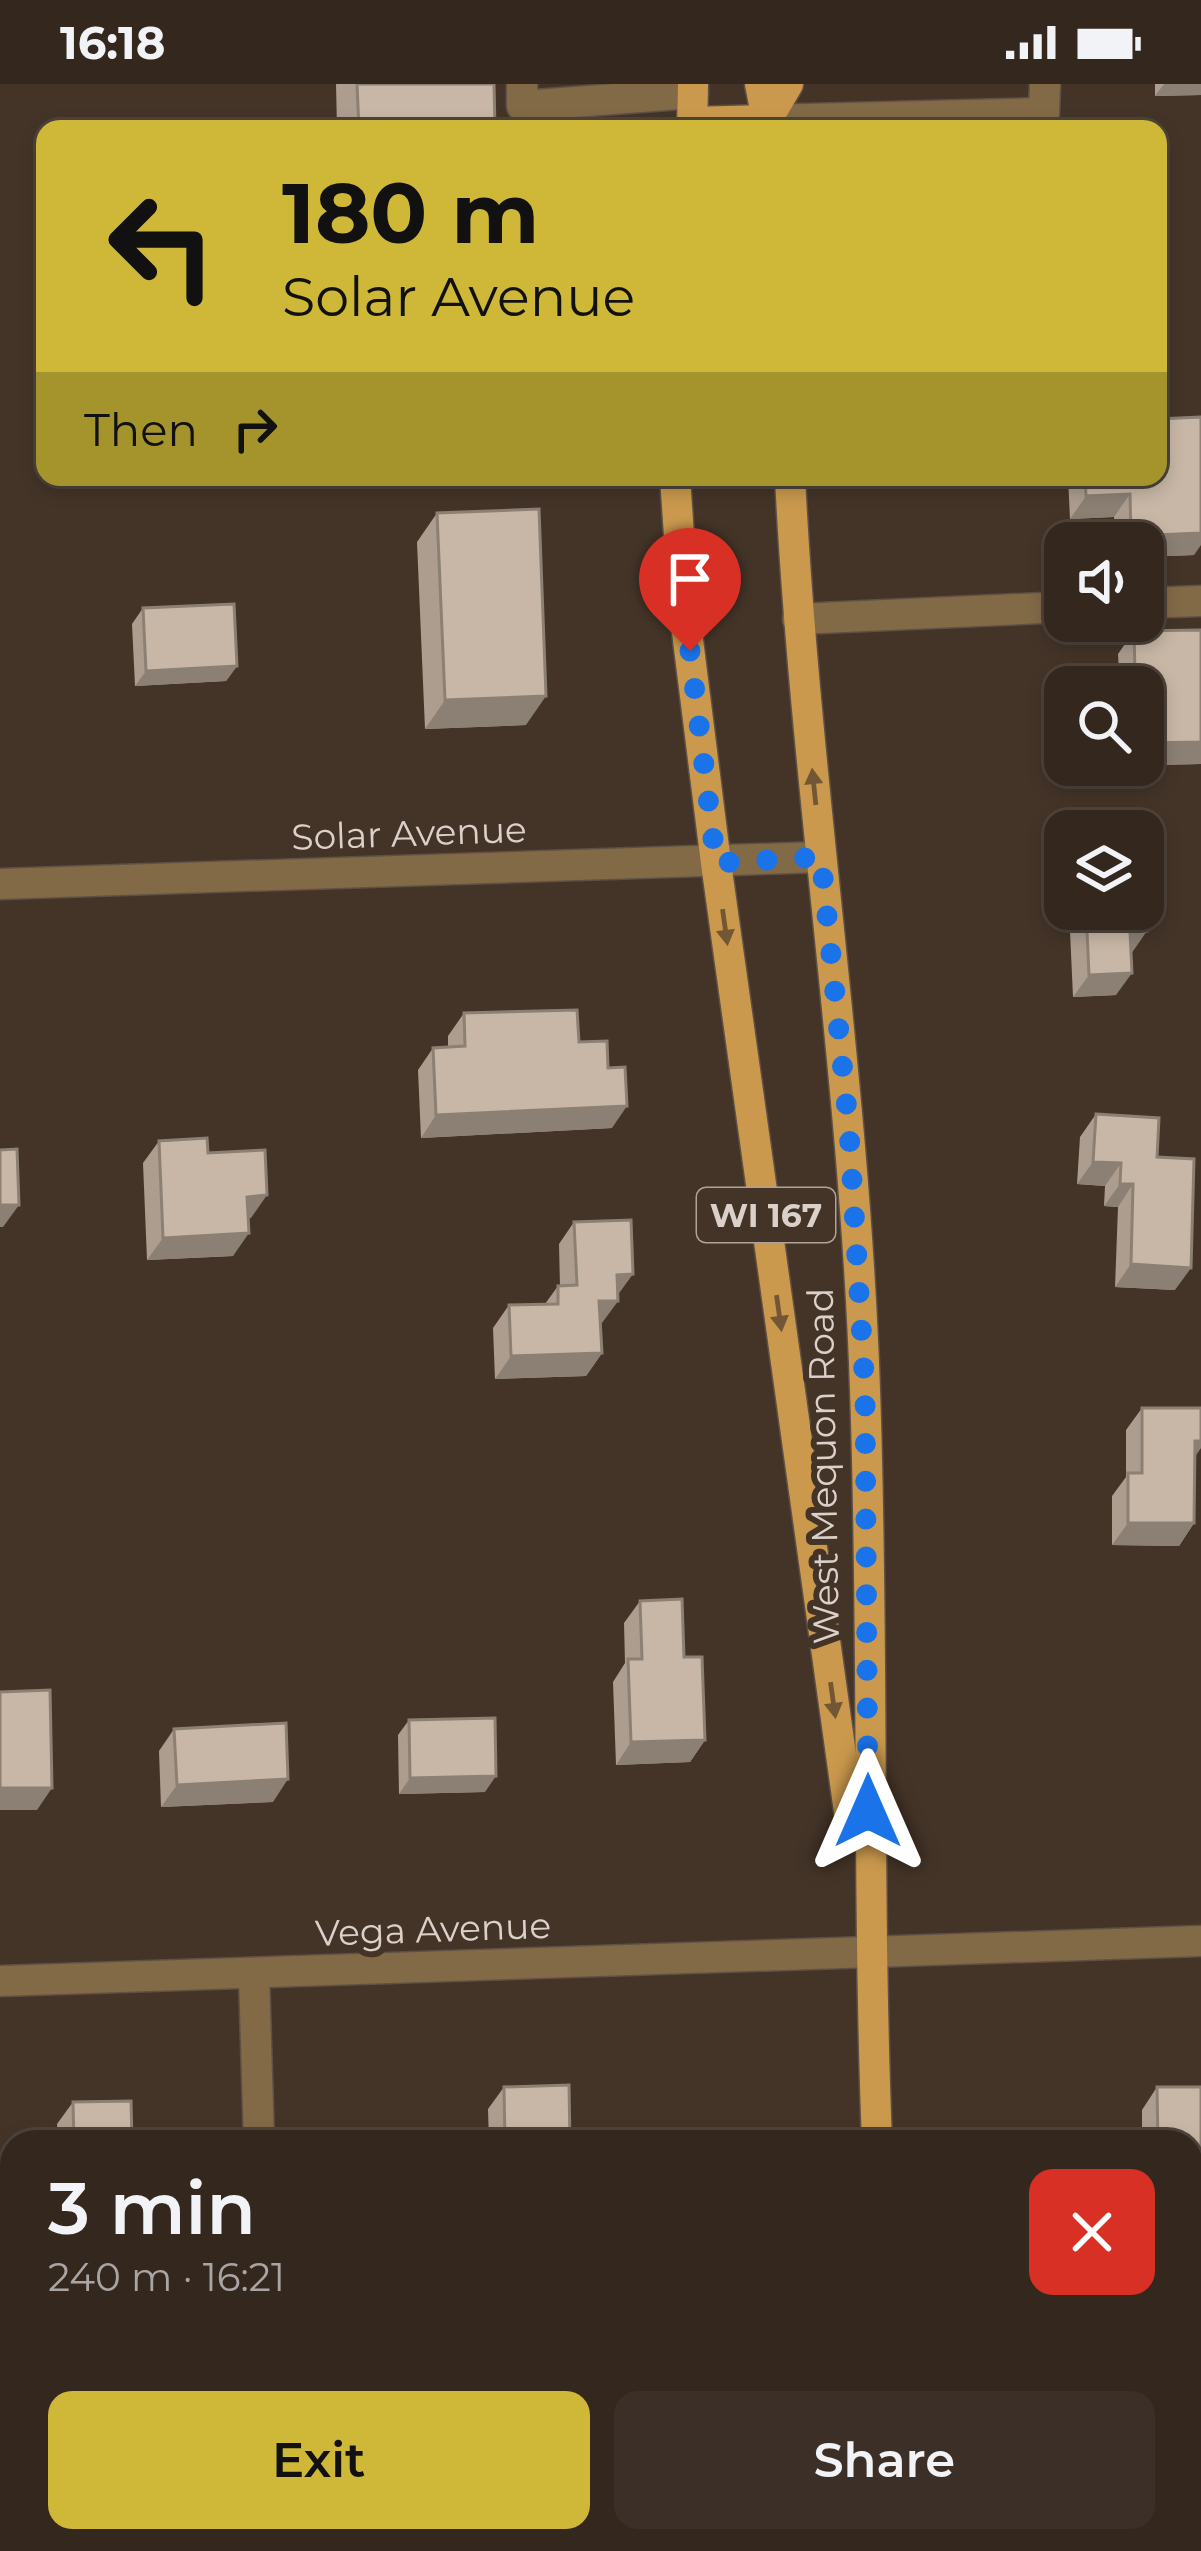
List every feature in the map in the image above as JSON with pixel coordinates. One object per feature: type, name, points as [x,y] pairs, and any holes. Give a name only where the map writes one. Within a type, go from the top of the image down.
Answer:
[{"type":"main road","points":[[760,84],[766,120]]},
{"type":"main road","points":[[769,120],[788,84]]},
{"type":"main road","points":[[693,107],[750,120]]},
{"type":"main road","name":"West Mequon Road","points":[[676,486],[684,608],[716,863],[869,1952]]},
{"type":"main road","name":"West Mequon Road","points":[[791,486],[798,619],[849,1130],[865,1389],[869,1952],[877,2130]]},
{"type":"street","points":[[522,84],[522,106],[693,107]]},
{"type":"street","points":[[859,120],[1044,112],[1046,84]]},
{"type":"street","points":[[1164,602],[1201,601]]},
{"type":"street","points":[[798,619],[1044,608]]},
{"type":"street","name":"Solar Avenue","points":[[0,884],[821,857]]},
{"type":"street","name":"Vega Avenue","points":[[0,1981],[1201,1942]]},
{"type":"street","points":[[254,1975],[259,2130]]},
{"type":"building","points":[[357,84],[494,84],[495,120],[359,120]]},
{"type":"building","points":[[1201,417],[1201,533],[1164,535],[1164,522],[1131,522],[1130,494],[1086,496],[1085,486],[1167,486],[1167,419]]},
{"type":"building","points":[[539,509],[546,696],[445,700],[437,513]]},
{"type":"building","points":[[234,604],[237,666],[146,671],[143,608]]},
{"type":"building","points":[[1201,630],[1201,742],[1164,743],[1164,666],[1135,666],[1134,642],[1164,642],[1164,631]]},
{"type":"building","points":[[1087,930],[1147,930],[1130,932],[1132,973],[1089,975]]},
{"type":"building","points":[[577,1010],[579,1042],[607,1041],[608,1068],[625,1067],[627,1106],[436,1115],[433,1048],[465,1046],[464,1013]]},
{"type":"building","points":[[1096,1114],[1159,1118],[1157,1157],[1194,1159],[1191,1268],[1131,1264],[1133,1184],[1120,1184],[1121,1163],[1093,1162]]},
{"type":"building","points":[[207,1138],[208,1153],[265,1150],[267,1195],[247,1197],[249,1233],[163,1238],[159,1141]]},
{"type":"building","points":[[17,1149],[19,1205],[0,1205],[0,1150]]},
{"type":"building","points":[[631,1220],[633,1274],[617,1275],[618,1301],[599,1301],[602,1353],[511,1356],[509,1305],[558,1304],[558,1286],[577,1285],[574,1222]]},
{"type":"building","points":[[1142,1408],[1201,1408],[1201,1441],[1195,1441],[1194,1523],[1128,1523],[1128,1473],[1142,1473]]},
{"type":"building","points":[[682,1599],[684,1657],[702,1657],[705,1740],[631,1742],[628,1659],[642,1659],[640,1601]]},
{"type":"building","points":[[50,1690],[52,1788],[0,1788],[0,1692]]},
{"type":"building","points":[[495,1718],[496,1776],[410,1778],[409,1720]]},
{"type":"building","points":[[286,1723],[288,1779],[177,1785],[174,1729]]},
{"type":"building","points":[[569,2085],[570,2130],[505,2130],[504,2087]]},
{"type":"building","points":[[1157,2087],[1201,2087],[1201,2130],[1158,2130]]},
{"type":"building","points":[[131,2101],[132,2130],[74,2130],[73,2102]]},
{"type":"route","points":[[690,651],[716,863],[821,857],[849,1130],[865,1389],[868,1811]]}]
